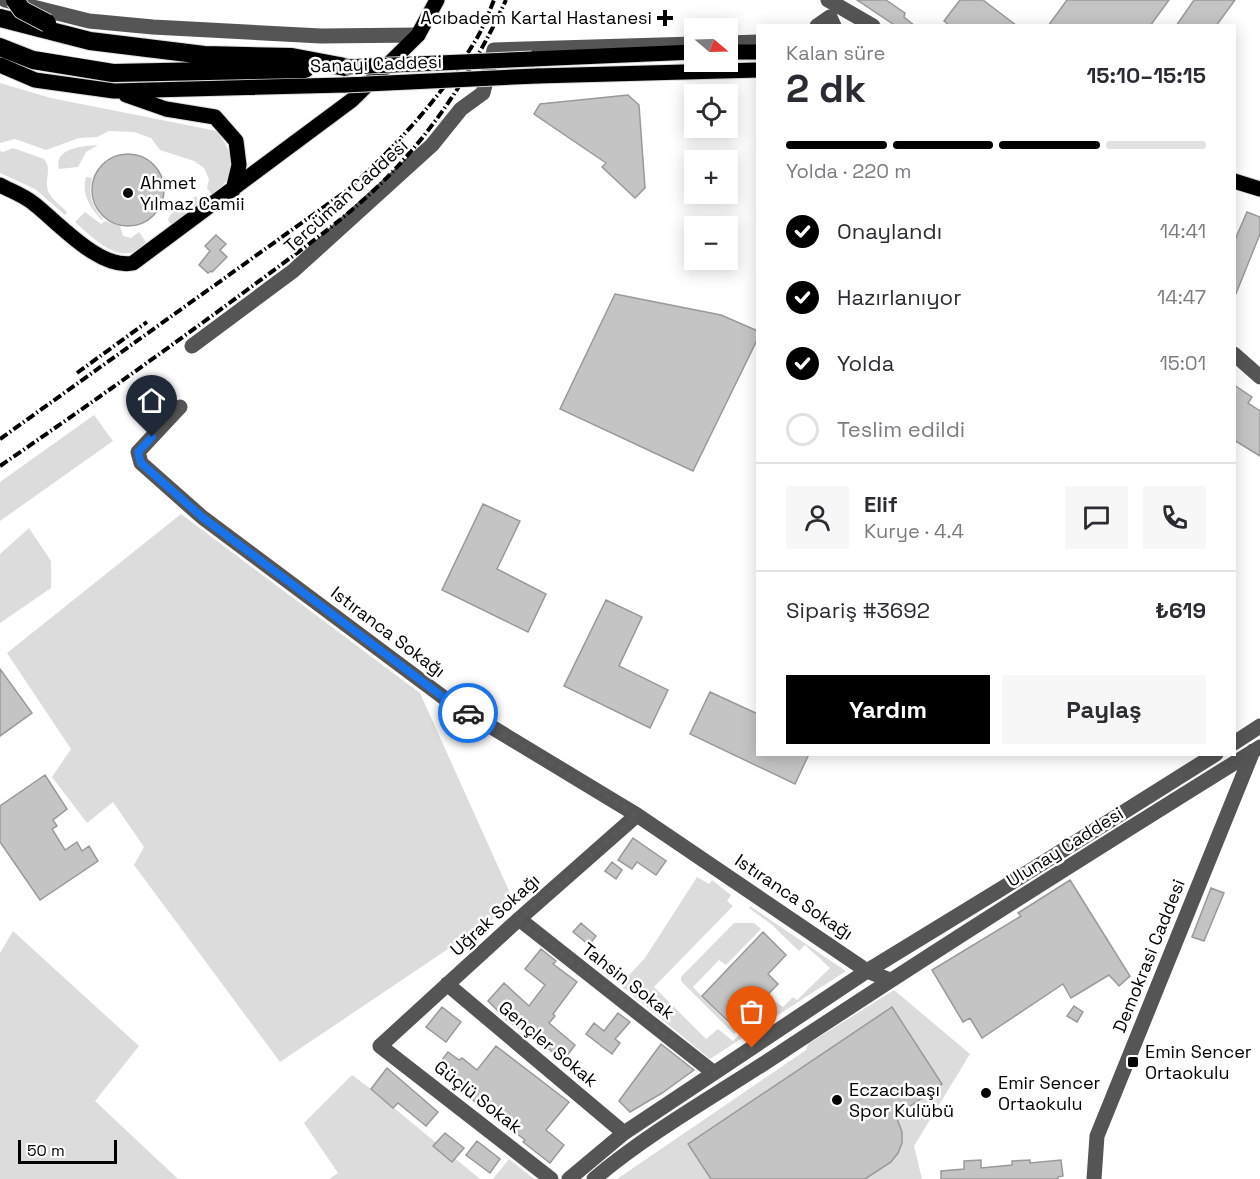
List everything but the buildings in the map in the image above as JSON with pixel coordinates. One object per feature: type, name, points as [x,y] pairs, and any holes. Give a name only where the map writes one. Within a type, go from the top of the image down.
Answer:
[{"type":"highway","points":[[15,0],[22,10],[45,27]]},
{"type":"highway","points":[[0,18],[45,27],[90,41],[204,55],[292,57],[345,76]]},
{"type":"highway","points":[[0,48],[33,60],[113,73],[345,76]]},
{"type":"main road","points":[[0,186],[32,202],[93,253],[124,265],[133,263],[352,100],[418,35],[437,0]]},
{"type":"main road","name":"Sanayi Caddesi","points":[[0,65],[35,80],[114,92],[345,76],[532,59],[684,52]]},
{"type":"main road","points":[[738,52],[756,52]]},
{"type":"main road","name":"Sanayi Caddesi","points":[[345,76],[537,76],[756,69]]},
{"type":"main road","points":[[114,92],[166,109],[215,117],[236,141],[238,165],[233,190]]},
{"type":"main road","points":[[1236,182],[1260,189]]},
{"type":"street","points":[[5,0],[89,21],[153,27],[321,36],[418,35]]},
{"type":"street","points":[[828,0],[870,24]]},
{"type":"street","points":[[819,24],[830,17],[833,24]]},
{"type":"street","points":[[738,43],[756,42]]},
{"type":"street","name":"Tercüman Caddesi","points":[[192,346],[292,271],[432,145],[460,109],[483,93],[494,50],[684,44]]},
{"type":"street","points":[[1236,356],[1260,377]]},
{"type":"street","name":"Istıranca Sokağı","points":[[180,407],[138,452],[141,463],[193,510],[447,700],[637,815],[867,971]]},
{"type":"street","points":[[1257,749],[1240,740],[1260,726]]},
{"type":"street","name":"Ulunay Caddesi","points":[[594,1179],[638,1145],[890,980],[1257,749]]},
{"type":"street","name":"Demokrasi Caddesi","points":[[1094,1179],[1097,1136],[1257,749]]},
{"type":"street","name":"Ulunay Caddesi","points":[[569,1179],[624,1133],[867,971],[1002,890],[1213,756]]},
{"type":"street","name":"Uğrak Sokağı","points":[[380,1046],[637,815]]},
{"type":"street","name":"Tahsin Sokak","points":[[519,919],[714,1073]]},
{"type":"street","points":[[867,971],[890,980]]},
{"type":"street","name":"Gençler Sokak","points":[[447,984],[624,1133]]},
{"type":"street","name":"Güçlü Sokak","points":[[380,1046],[551,1179]]},
{"type":"shaded area","points":[[0,83],[51,98],[217,131],[228,149],[230,173],[221,188],[212,195],[207,188],[209,179],[204,168],[194,161],[160,150],[151,138],[134,132],[109,131],[97,137],[79,138],[46,150],[15,139],[0,143]]},
{"type":"shaded area","points":[[98,145],[86,152],[78,167],[59,169],[58,162],[65,152],[77,147]]},
{"type":"shaded area","points":[[13,148],[44,159],[48,167],[47,189],[55,201],[67,212],[65,215],[35,189],[0,173],[0,151]]},
{"type":"shaded area","points":[[86,177],[92,178],[90,190],[92,200],[102,220],[88,200],[85,189]]},
{"type":"shaded area","points":[[196,196],[200,204],[172,224],[170,223],[168,220],[170,215]]},
{"type":"shaded area","points":[[85,212],[101,224],[105,221],[120,226],[123,236],[131,238],[139,232],[146,242],[136,250],[127,253],[111,250],[75,222]]},
{"type":"shaded area","points":[[94,415],[113,441],[0,521],[0,482]]},
{"type":"shaded area","points":[[181,514],[420,693],[515,904],[280,1062],[134,865],[144,847],[113,802],[87,823],[52,777],[71,749],[7,653]]},
{"type":"shaded area","points":[[29,528],[51,561],[51,588],[0,623],[0,554]]},
{"type":"shaded area","points":[[697,877],[709,884],[712,880],[731,895],[727,901],[733,906],[654,987],[706,1039],[718,1029],[733,1041],[773,1000],[783,1007],[793,997],[797,1000],[830,968],[805,945],[799,951],[771,924],[749,908],[750,906],[846,971],[710,1059],[620,985],[645,958]]},
{"type":"shaded area","points":[[734,923],[754,923],[761,929],[726,965],[719,960],[693,987],[736,1032],[734,1034],[681,981],[681,977]]},
{"type":"shaded area","points":[[13,931],[139,1046],[95,1101],[178,1179],[0,1179],[0,953]]},
{"type":"shaded area","name":"Eczacıbaşı Spor Kulübü","points":[[894,990],[970,1054],[914,1146],[922,1179],[617,1179],[806,1050],[808,1044]]},
{"type":"shaded area","points":[[352,1075],[480,1179],[329,1179],[338,1173],[304,1123]]},
{"type":"shaded area","points":[[509,1159],[534,1179],[493,1179]]},
{"type":"railway","points":[[0,439],[349,189],[402,136],[450,79],[477,38],[494,0]]},
{"type":"railway","points":[[0,466],[217,312],[325,231],[381,184],[445,108],[484,45],[506,0]]},
{"type":"railway","points":[[77,373],[147,322]]},
{"type":"way so far","points":[[468,713],[637,815],[519,919],[714,1073],[752,1048]]},
{"type":"place","name":"Acıbadem Kartal Hastanesi","points":[[665,18]]},
{"type":"place","name":"Ahmet Yılmaz Camii","points":[[128,193]]},
{"type":"place","name":"Emin Sencer Ortaokulu","points":[[1133,1062]]},
{"type":"place","name":"Emir Sencer Ortaokulu","points":[[986,1093]]},
{"type":"place","name":"Eczacıbaşı Spor Kulübü","points":[[837,1100]]},
{"type":"route","points":[[152,437],[138,452],[141,463],[202,517],[447,700],[468,713]]}]
